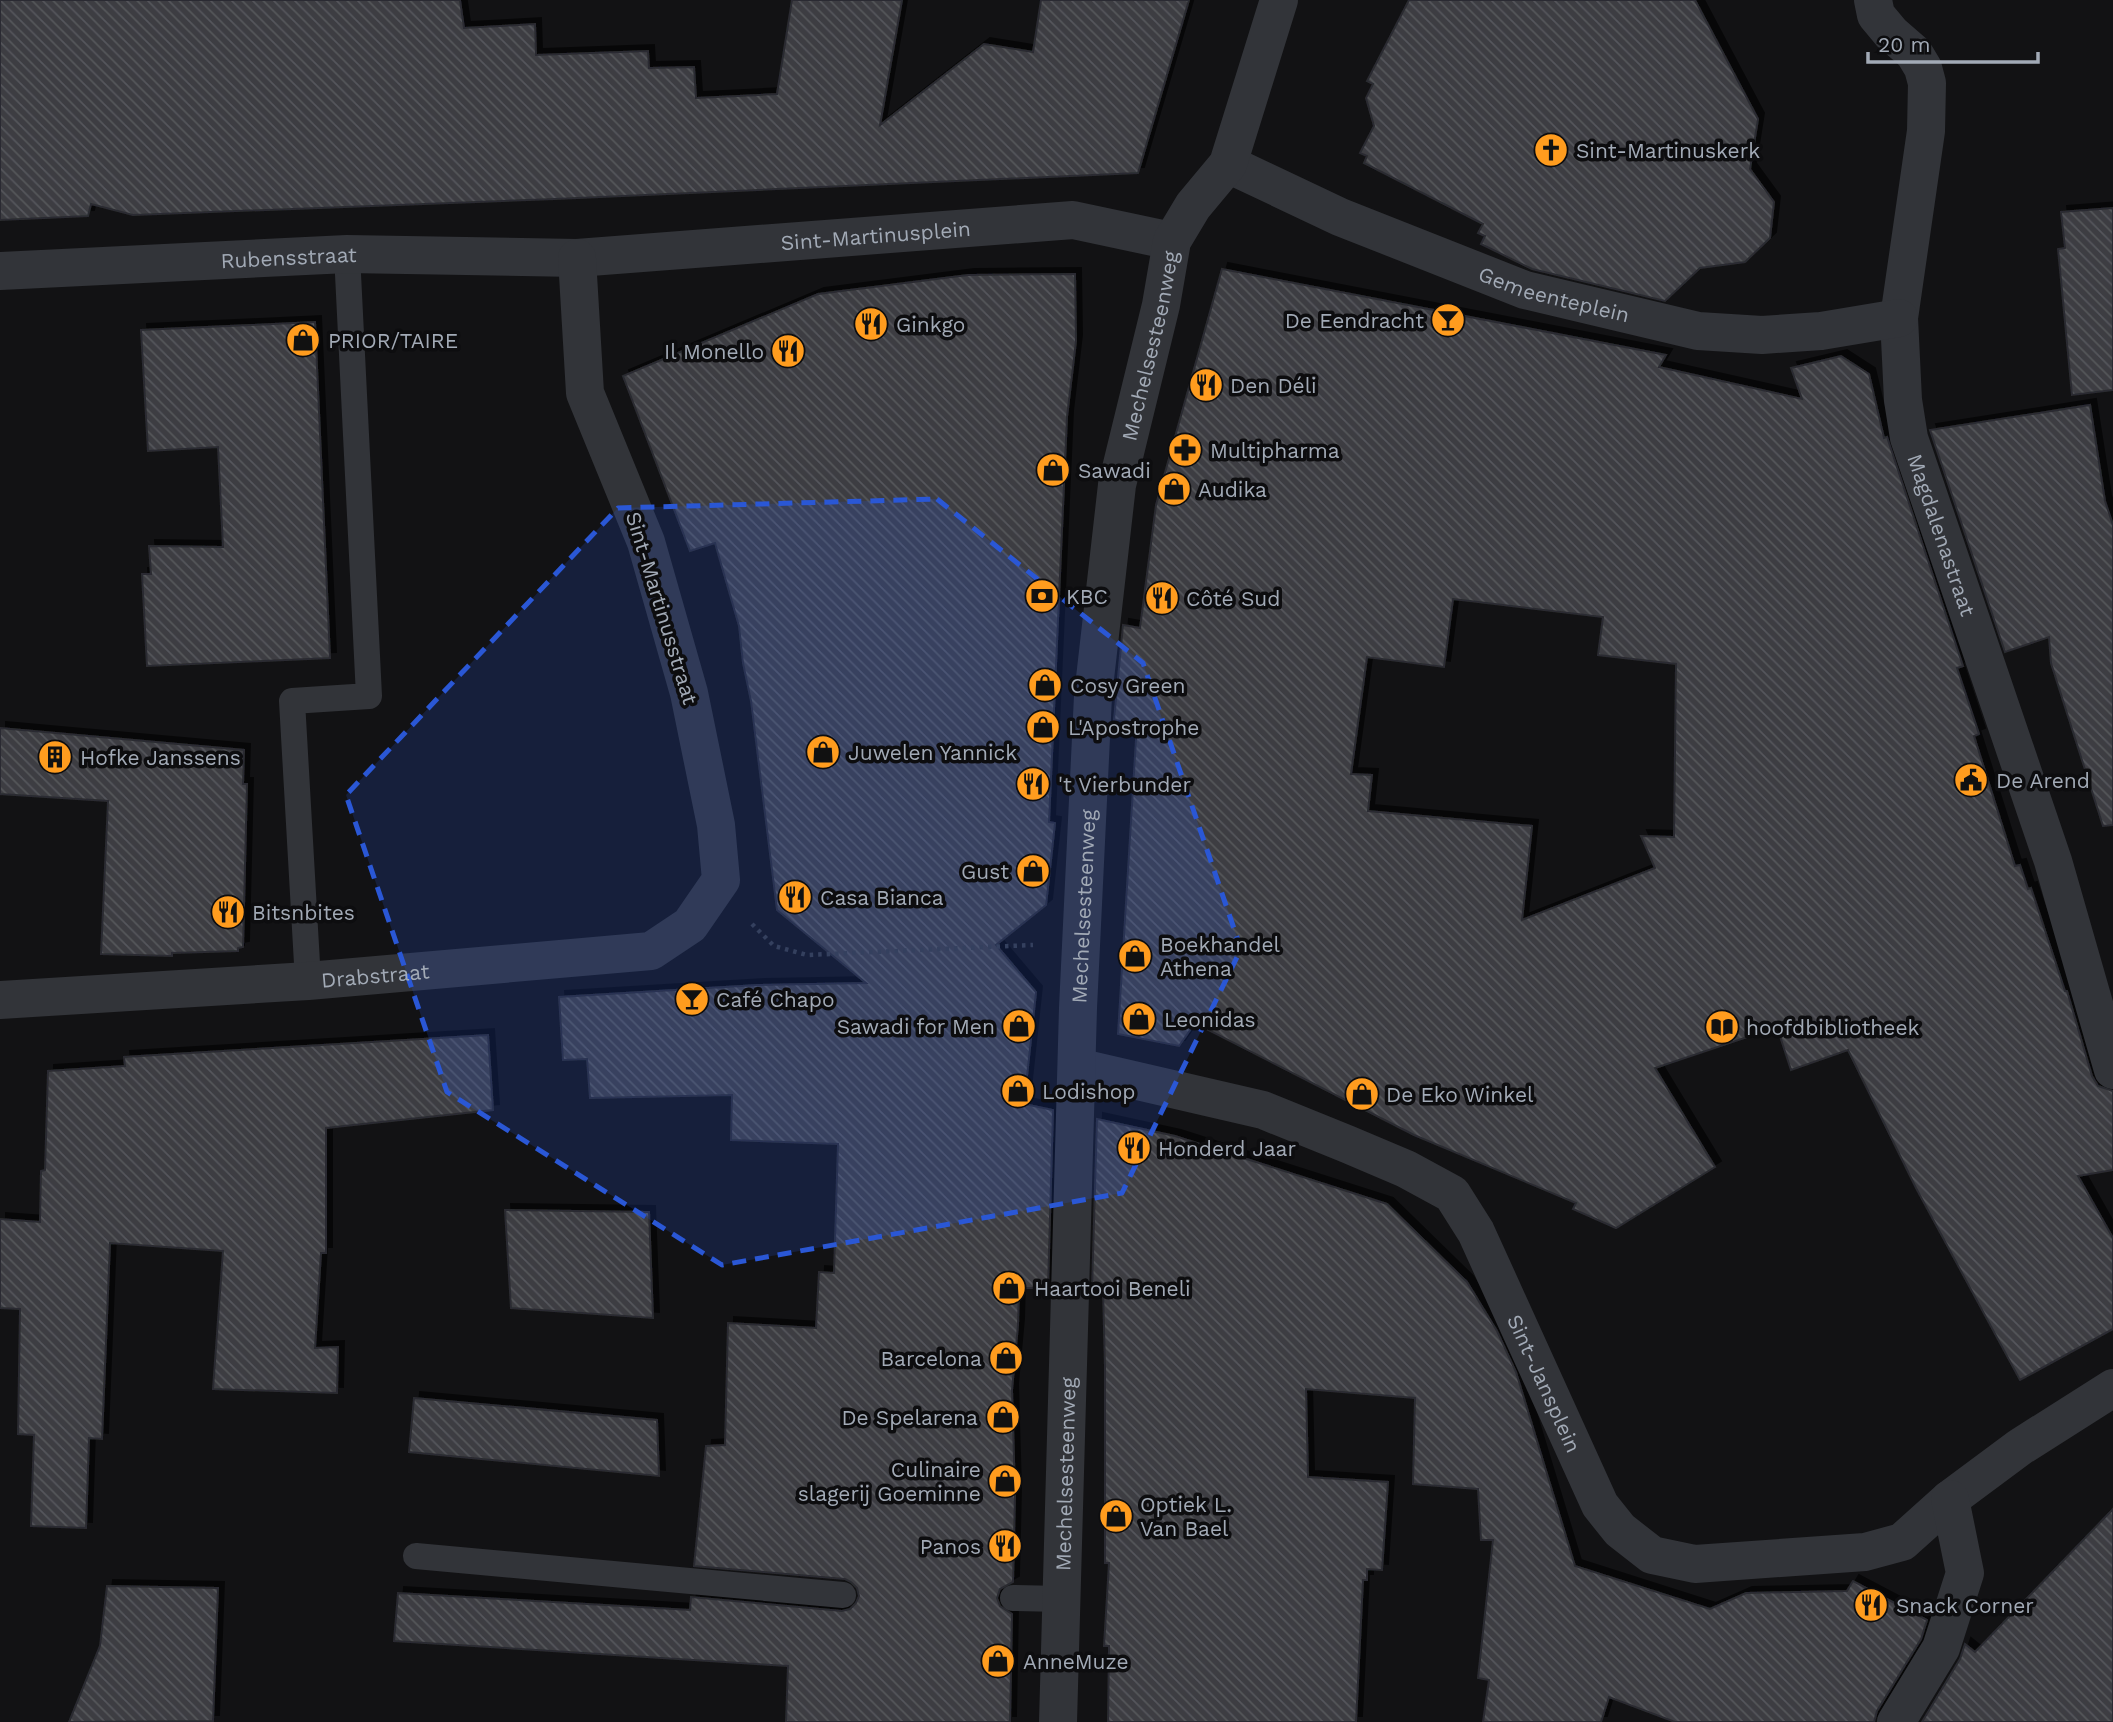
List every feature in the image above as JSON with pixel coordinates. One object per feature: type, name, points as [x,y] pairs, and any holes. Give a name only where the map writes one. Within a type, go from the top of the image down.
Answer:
[{"type":"street","name":"Mechelsesteenweg","points":[[1058,1722],[1077,1067],[1093,696],[1117,485],[1161,305],[1172,241],[1193,206],[1228,164],[1279,0]]},
{"type":"street","name":"Magdalenastraat","points":[[1873,0],[1876,15],[1891,33],[1914,53],[1927,82],[1926,131],[1899,318],[1907,425],[2053,861],[2113,1070]]},
{"type":"street","name":"Gemeenteplein","points":[[1228,164],[1340,217],[1525,290],[1698,331],[1762,335],[1821,331],[1899,318]]},
{"type":"street","name":"Sint-Martinusplein","points":[[577,258],[1073,220],[1172,241]]},
{"type":"street","name":"Rubensstraat","points":[[0,271],[347,254],[577,258]]},
{"type":"street","name":"Sint-Martinusstraat","points":[[577,258],[585,393],[646,542],[689,693],[716,825],[721,880]]},
{"type":"street","name":"Drabstraat","points":[[0,1000],[309,981],[651,951],[690,925],[721,880]]},
{"type":"street","name":"Sint-Jansplein","points":[[1077,1067],[1263,1110],[1406,1169],[1452,1195],[1476,1232],[1600,1505],[1620,1530],[1652,1555],[1695,1564],[1865,1552],[1902,1542],[1950,1499],[2020,1447],[2113,1388]]},
{"type":"street","points":[[1896,1722],[1941,1648],[1965,1573],[1950,1499]]},
{"type":"lane","points":[[309,981],[292,701],[369,696],[347,254]]},
{"type":"lane","points":[[416,1556],[843,1595]]},
{"type":"lane","points":[[1013,1598],[1061,1599]]},
{"type":"path","points":[[721,880],[747,919],[774,946],[807,955],[1083,941]]},
{"type":"highlighted area","points":[[937,499],[1143,663],[1241,949],[1122,1193],[722,1265],[447,1092],[346,795],[618,508]]},
{"type":"building","points":[[0,0],[460,0],[464,28],[535,24],[536,55],[648,51],[649,68],[694,67],[696,98],[777,94],[792,0],[902,0],[880,125],[984,44],[1033,52],[1041,0],[1189,0],[1138,173],[133,215],[91,204],[88,216],[0,220]]},
{"type":"building","name":"Sint-Martinuskerk","points":[[1409,0],[1695,0],[1758,119],[1750,169],[1774,202],[1770,238],[1745,262],[1700,268],[1665,301],[1532,269],[1481,244],[1485,236],[1478,233],[1483,224],[1364,163],[1367,156],[1360,153],[1374,126],[1366,98],[1373,84],[1367,81]]},
{"type":"building","points":[[2113,208],[2113,390],[2072,395],[2058,249],[2065,248],[2061,212]]},
{"type":"building","points":[[1222,269],[1666,355],[1659,367],[1802,399],[1791,368],[1841,356],[1869,374],[1884,438],[1887,437],[1963,666],[1957,668],[1979,734],[1974,736],[2015,866],[2020,865],[2028,889],[2031,888],[2067,991],[2092,1076],[2098,1086],[2113,1091],[2113,1170],[2078,1176],[2113,1238],[2113,1329],[2020,1380],[1916,1188],[1848,1050],[1791,1070],[1777,1027],[1655,1068],[1715,1167],[1616,1228],[1573,1209],[1576,1203],[1414,1135],[1195,1023],[1179,1046],[1118,1034],[1137,723],[1114,720],[1123,625],[1140,628],[1156,505]],"holes":[[[1453,599],[1603,617],[1598,655],[1676,664],[1674,837],[1641,836],[1655,868],[1522,920],[1532,826],[1368,811],[1372,775],[1351,774],[1367,657],[1444,667]]]},
{"type":"building","points":[[1075,274],[1076,341],[1067,417],[1049,822],[1055,823],[1046,905],[996,945],[1036,992],[1024,1104],[1053,1110],[1048,1288],[1019,1288],[1012,1390],[1015,1494],[1013,1582],[1000,1589],[997,1598],[1000,1606],[1012,1614],[1010,1722],[786,1722],[788,1666],[394,1641],[398,1593],[690,1610],[691,1597],[842,1611],[850,1609],[856,1603],[859,1596],[857,1588],[845,1579],[694,1566],[706,1446],[725,1445],[728,1323],[816,1328],[819,1272],[834,1273],[838,1144],[731,1140],[732,1095],[590,1098],[587,1059],[563,1060],[559,997],[758,985],[866,983],[777,910],[739,626],[715,543],[690,551],[623,376],[818,294],[968,275]]},
{"type":"building","points":[[315,322],[330,658],[147,666],[142,574],[151,574],[149,546],[223,547],[218,447],[148,451],[141,330]]},
{"type":"building","points":[[2090,405],[2105,501],[2113,525],[2113,825],[2103,826],[2051,663],[2049,637],[2005,652],[1930,430]]},
{"type":"building","points":[[0,728],[244,750],[243,784],[247,784],[243,947],[238,948],[238,951],[172,953],[172,956],[101,954],[108,801],[0,794]]},
{"type":"building","points":[[488,1035],[493,1110],[326,1128],[326,1253],[321,1253],[315,1348],[338,1347],[337,1393],[213,1389],[223,1251],[110,1243],[102,1439],[89,1438],[86,1528],[31,1526],[34,1435],[18,1434],[20,1309],[0,1308],[0,1219],[40,1222],[41,1171],[45,1170],[48,1071],[125,1066],[124,1057]]},
{"type":"building","points":[[1097,1119],[1175,1136],[1387,1204],[1467,1282],[1497,1331],[1516,1372],[1575,1566],[1710,1609],[1746,1593],[1847,1591],[1853,1581],[1927,1620],[1921,1639],[1877,1711],[1874,1722],[1675,1722],[1609,1697],[1601,1722],[1483,1722],[1489,1680],[1478,1678],[1493,1540],[1481,1540],[1478,1489],[1413,1484],[1415,1398],[1306,1389],[1308,1477],[1388,1482],[1382,1570],[1367,1569],[1367,1580],[1363,1580],[1356,1722],[1108,1722],[1109,1646],[1104,1646],[1109,1563],[1105,1563],[1103,1290],[1092,1290]]},
{"type":"building","points":[[505,1210],[649,1212],[653,1318],[511,1308]]},
{"type":"building","points":[[414,1398],[657,1420],[659,1476],[409,1452]]},
{"type":"building","points":[[2113,1509],[2113,1722],[1922,1722],[1960,1659],[1965,1644],[1975,1652]]},
{"type":"building","points":[[107,1586],[218,1588],[213,1721],[69,1722],[100,1646]]},
{"type":"place","name":"Sint-Martinuskerk","points":[[1551,150]]},
{"type":"place","name":"De Eendracht","points":[[1448,320]]},
{"type":"place","name":"Ginkgo","points":[[871,324]]},
{"type":"place","name":"PRIOR/TAIRE","points":[[303,340]]},
{"type":"place","name":"Il Monello","points":[[788,351]]},
{"type":"place","name":"Den Déli","points":[[1206,385]]},
{"type":"place","name":"Multipharma","points":[[1185,450]]},
{"type":"place","name":"Sawadi","points":[[1053,470]]},
{"type":"place","name":"Audika","points":[[1174,489]]},
{"type":"place","name":"KBC","points":[[1042,596]]},
{"type":"place","name":"Côté Sud","points":[[1162,598]]},
{"type":"place","name":"Cosy Green","points":[[1045,685]]},
{"type":"place","name":"L'Apostrophe","points":[[1043,727]]},
{"type":"place","name":"Juwelen Yannick","points":[[823,752]]},
{"type":"place","name":"Hofke Janssens","points":[[55,757]]},
{"type":"place","name":"De Arend","points":[[1971,780]]},
{"type":"place","name":"'t Vierbunder","points":[[1033,784]]},
{"type":"place","name":"Gust","points":[[1033,871]]},
{"type":"place","name":"Casa Bianca","points":[[795,897]]},
{"type":"place","name":"Bitsnbites","points":[[228,912]]},
{"type":"place","name":"Boekhandel Athena","points":[[1135,956]]},
{"type":"place","name":"Café Chapo","points":[[692,999]]},
{"type":"place","name":"Leonidas","points":[[1139,1019]]},
{"type":"place","name":"Sawadi for Men","points":[[1019,1026]]},
{"type":"place","name":"hoofdbibliotheek","points":[[1722,1027]]},
{"type":"place","name":"Lodishop","points":[[1018,1091]]},
{"type":"place","name":"De Eko Winkel","points":[[1362,1094]]},
{"type":"place","name":"Honderd Jaar","points":[[1134,1148]]},
{"type":"place","name":"Haartooi Beneli","points":[[1009,1288]]},
{"type":"place","name":"Barcelona","points":[[1006,1358]]},
{"type":"place","name":"De Spelarena","points":[[1003,1417]]},
{"type":"place","name":"Culinaire slagerij Goeminne","points":[[1005,1481]]},
{"type":"place","name":"Optiek L. Van Bael","points":[[1116,1516]]},
{"type":"place","name":"Panos","points":[[1005,1546]]},
{"type":"place","name":"Snack Corner","points":[[1871,1605]]},
{"type":"place","name":"AnneMuze","points":[[998,1661]]}]
